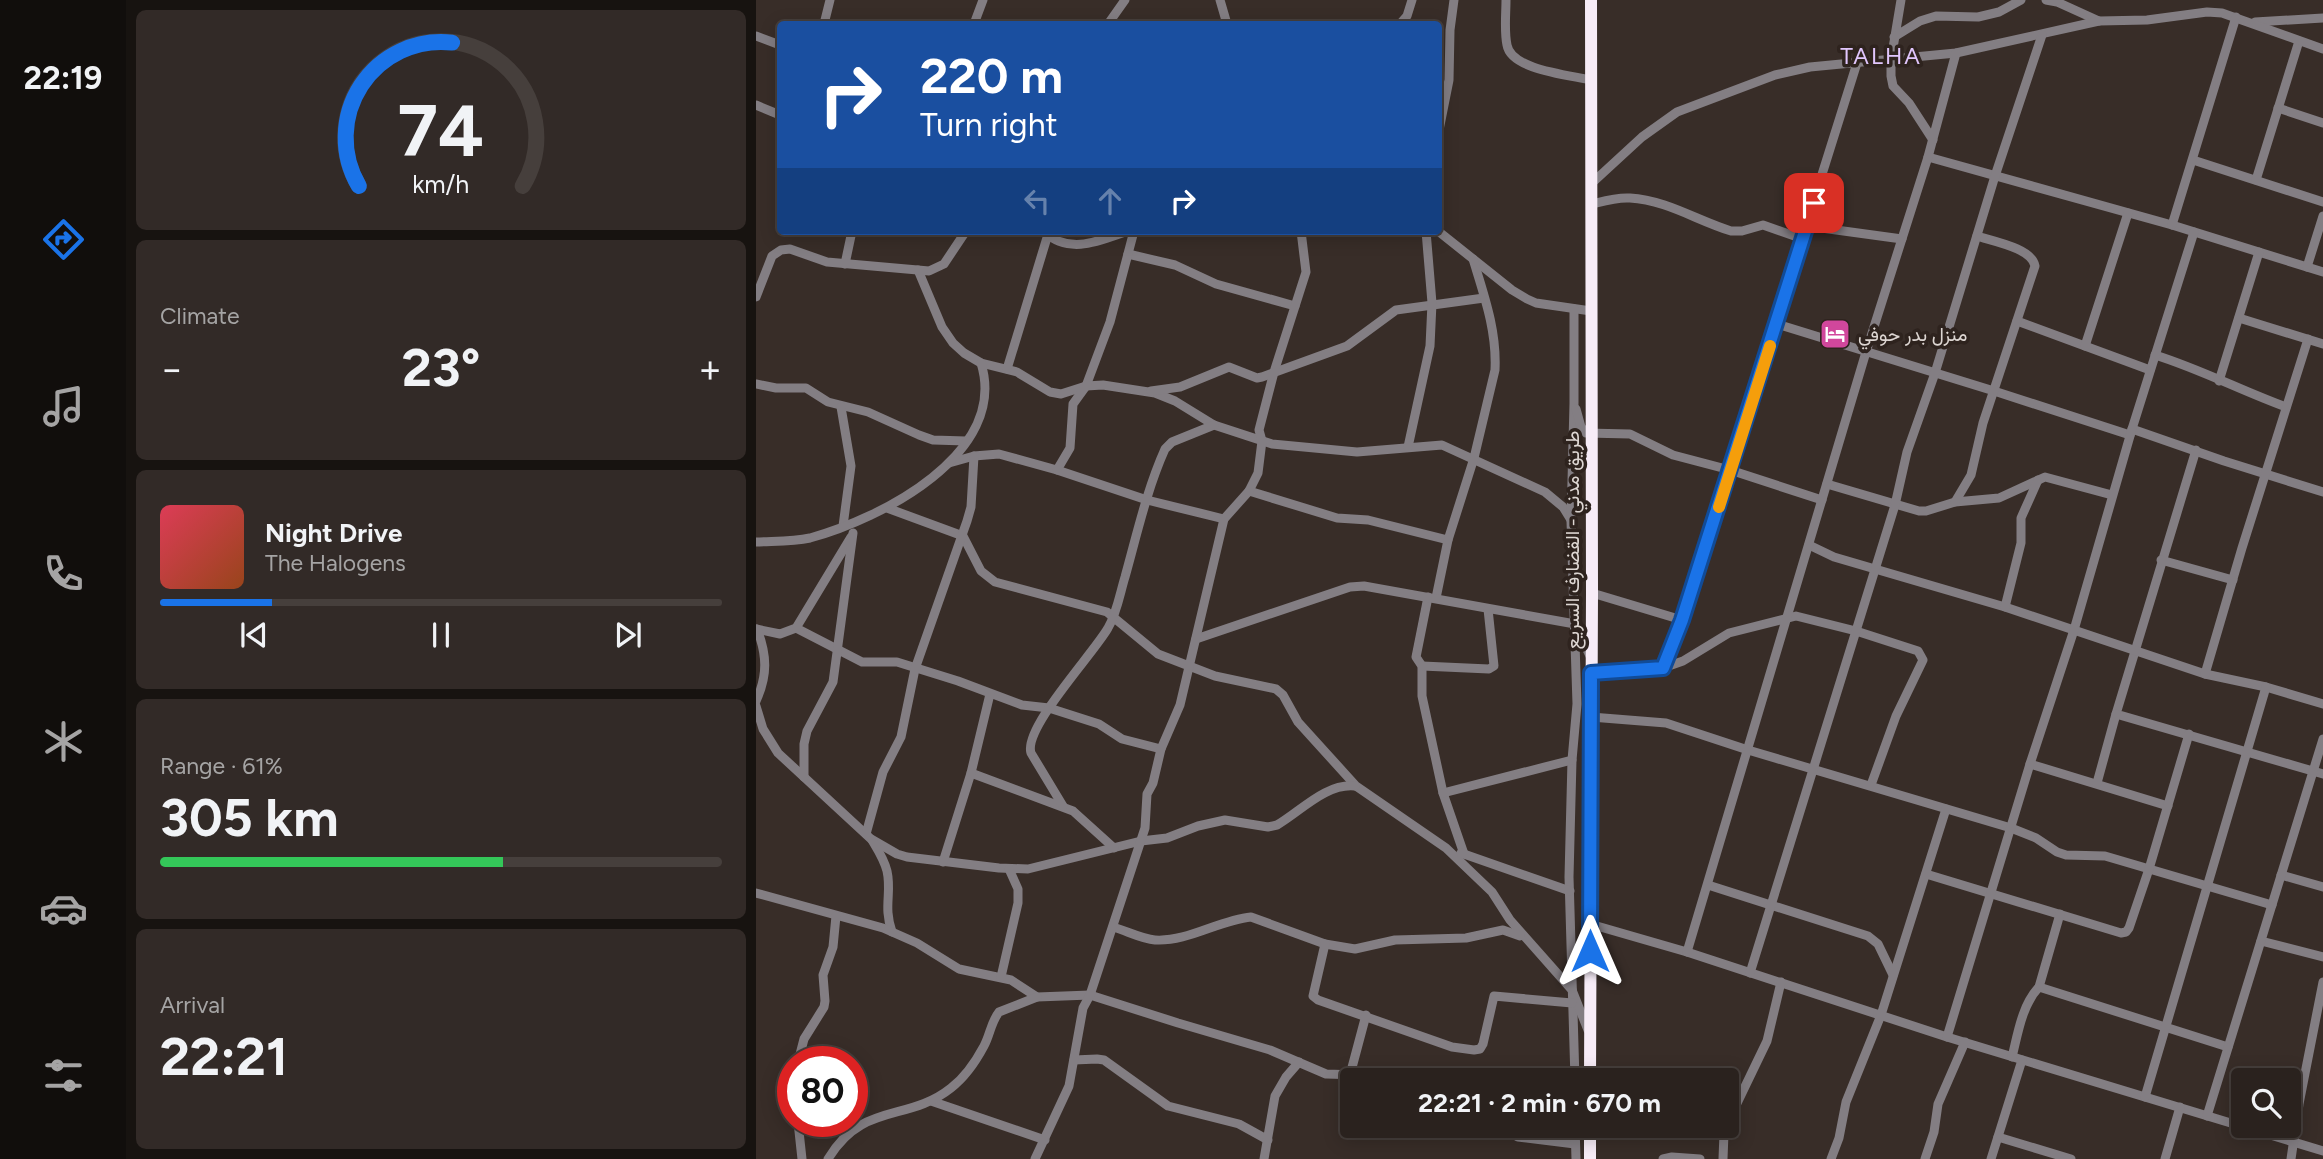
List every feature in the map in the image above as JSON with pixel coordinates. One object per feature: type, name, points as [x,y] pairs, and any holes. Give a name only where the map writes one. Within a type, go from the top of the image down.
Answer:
[{"type":"highway","name":"طريق مدني - القضارف السريع","points":[[1590,1068],[1591,0]]},
{"type":"highway","points":[[1590,1138],[1590,1159]]},
{"type":"street","points":[[825,21],[830,0]]},
{"type":"street","points":[[975,21],[983,0]]},
{"type":"street","points":[[1110,21],[1125,0]]},
{"type":"street","points":[[1220,0],[1226,21]]},
{"type":"street","points":[[1403,21],[1412,0]]},
{"type":"street","points":[[1442,115],[1449,80],[1450,30],[1454,0]]},
{"type":"street","points":[[1506,0],[1507,46],[1516,60],[1526,65],[1591,80]]},
{"type":"street","points":[[1901,0],[1891,60],[1893,86],[1909,103],[1933,140]]},
{"type":"street","points":[[1894,37],[1920,21],[1936,16],[1978,17],[1999,12],[2019,0]]},
{"type":"street","points":[[2046,0],[2057,2],[2098,21]]},
{"type":"street","points":[[1592,183],[1651,130],[1678,112],[1775,75],[1810,68],[1956,53],[2098,21],[2147,20],[2207,12],[2236,17],[2323,49]]},
{"type":"street","points":[[2172,225],[2236,17]]},
{"type":"street","points":[[2249,22],[2323,18]]},
{"type":"street","points":[[1750,973],[1895,505],[1912,437],[1935,373],[1995,176],[2042,35]]},
{"type":"street","points":[[756,36],[777,44]]},
{"type":"street","points":[[2256,180],[2299,41]]},
{"type":"street","points":[[1687,953],[1866,352],[1928,157],[1956,53]]},
{"type":"street","points":[[1663,668],[1682,620],[1857,64]]},
{"type":"street","points":[[756,105],[777,114]]},
{"type":"street","points":[[2278,108],[2323,123]]},
{"type":"street","points":[[1928,157],[2172,225],[2323,272]]},
{"type":"street","points":[[2193,160],[2323,202]]},
{"type":"street","points":[[1592,204],[1615,198],[1632,198],[1660,204],[1731,231],[1763,225],[1803,239]]},
{"type":"street","points":[[2085,346],[2128,213]]},
{"type":"street","points":[[2307,267],[2323,216]]},
{"type":"street","points":[[1807,226],[1902,239]]},
{"type":"street","points":[[1947,1037],[2194,232]]},
{"type":"street","points":[[1442,234],[1527,299],[1591,311]]},
{"type":"street","points":[[845,264],[851,235]]},
{"type":"street","points":[[756,297],[772,256],[781,250],[790,250],[827,262],[929,271],[944,264],[963,235]]},
{"type":"street","points":[[1007,369],[1046,235]]},
{"type":"street","points":[[1051,235],[1070,246],[1115,235]]},
{"type":"street","points":[[1057,470],[1070,448],[1073,404],[1086,387],[1113,313],[1133,235]]},
{"type":"street","points":[[1035,1159],[1069,1086],[1083,1008],[1090,995],[1145,828],[1147,794],[1157,772],[1161,749],[1180,705],[1224,519],[1249,491],[1258,473],[1262,441],[1259,430],[1274,372],[1306,272],[1301,235]]},
{"type":"street","points":[[1408,447],[1429,359],[1432,303],[1426,235]]},
{"type":"street","points":[[1955,502],[1971,475],[1983,423],[2035,266],[2035,261],[2021,251],[1977,236]]},
{"type":"street","points":[[2219,382],[2259,252]]},
{"type":"street","points":[[1128,254],[1175,265],[1216,284],[1295,306]]},
{"type":"street","points":[[1464,854],[1443,793],[1422,695],[1422,666],[1416,657],[1416,648],[1474,458],[1495,362],[1492,323],[1473,259]]},
{"type":"street","points":[[918,270],[942,327],[953,344],[981,363],[1017,372],[1050,392],[1061,394],[1103,385],[1146,392],[1175,401],[1214,425],[1280,445],[1317,446],[1357,452],[1442,444],[1545,492],[1563,507],[1571,521]]},
{"type":"street","points":[[1146,392],[1180,387],[1229,367],[1257,378],[1347,346],[1395,310],[1484,298]]},
{"type":"street","points":[[1574,309],[1571,521],[1577,704],[1572,760],[1570,891],[1575,1068]]},
{"type":"street","points":[[2239,318],[2323,344]]},
{"type":"street","points":[[2017,321],[2150,370]]},
{"type":"street","points":[[1777,324],[2196,450],[2323,492]]},
{"type":"street","points":[[2205,674],[2308,339]]},
{"type":"street","points":[[2155,355],[2286,407]]},
{"type":"street","points":[[756,542],[809,538],[861,520],[913,492],[949,463],[978,421],[986,385],[981,363]]},
{"type":"street","points":[[756,384],[776,388],[806,388],[820,398],[841,407],[868,412],[933,440],[966,441]]},
{"type":"street","points":[[1574,404],[1583,431],[1591,435],[1630,434],[1673,456],[1730,470],[1822,500]]},
{"type":"street","points":[[841,407],[851,466],[843,526]]},
{"type":"street","points":[[1063,806],[1029,746],[1030,740],[1049,708],[1106,632],[1114,616],[1147,500],[1165,449],[1172,442],[1214,425]]},
{"type":"street","points":[[2097,783],[2161,560],[2196,450]]},
{"type":"street","points":[[949,463],[974,456],[999,454],[1147,500],[1224,519]]},
{"type":"street","points":[[892,932],[886,907],[887,869],[868,836],[883,772],[901,737],[915,669],[963,536],[971,507],[974,456]]},
{"type":"street","points":[[1827,484],[1895,505],[1926,511],[1955,502],[1999,498],[2048,477],[2112,495]]},
{"type":"street","points":[[2005,607],[2021,543],[2021,518],[2038,480]]},
{"type":"street","points":[[1249,491],[1330,516],[1368,520],[1448,540]]},
{"type":"street","points":[[887,508],[963,536],[981,571],[995,582],[1114,616],[1147,647],[1189,668],[1276,689],[1283,695],[1298,722],[1356,786],[1446,848],[1492,892],[1510,920],[1572,990],[1590,1035]]},
{"type":"street","points":[[756,629],[780,634],[796,628],[861,520]]},
{"type":"street","points":[[804,777],[804,744],[807,731],[833,682],[853,533]]},
{"type":"street","points":[[1809,545],[1833,557],[2005,607],[2205,674],[2266,687],[2323,704]]},
{"type":"street","points":[[2161,560],[2233,580]]},
{"type":"street","points":[[1196,639],[1350,587],[1364,586],[1575,624]]},
{"type":"street","points":[[1592,593],[1682,620]]},
{"type":"street","points":[[1422,666],[1489,669],[1494,666],[1488,609]]},
{"type":"street","points":[[1591,673],[1663,668],[1683,661],[1729,634],[1801,615],[1918,651],[1923,660],[1896,716],[1871,785]]},
{"type":"street","points":[[1575,624],[1591,659]]},
{"type":"street","points":[[796,628],[862,662],[890,662],[915,669],[1022,705],[1049,708],[1105,727],[1122,739],[1161,749]]},
{"type":"street","points":[[756,629],[764,649],[766,665],[756,704],[769,741],[778,753],[868,836],[907,857],[1028,869],[1141,841],[1167,838],[1198,826],[1225,820],[1268,827],[1277,825],[1331,789],[1338,786],[1356,786]]},
{"type":"street","points":[[2145,1097],[2266,687]]},
{"type":"street","points":[[943,862],[971,773],[990,694]]},
{"type":"street","points":[[2116,714],[2318,773]]},
{"type":"street","points":[[1591,718],[1666,723],[2011,828],[2066,855],[2105,856],[2272,905]]},
{"type":"street","points":[[1926,874],[2121,933],[2126,932],[2149,869],[2189,734]]},
{"type":"street","points":[[2207,1116],[2281,876],[2318,773],[2323,739]]},
{"type":"street","points":[[1443,793],[1572,760]]},
{"type":"street","points":[[2030,764],[2168,806]]},
{"type":"street","points":[[971,773],[1063,806],[1080,817],[1114,848]]},
{"type":"street","points":[[1831,1159],[1839,1138],[1846,1102],[1881,1015],[1946,809]]},
{"type":"street","points":[[1446,848],[1570,891]]},
{"type":"street","points":[[1001,977],[1018,903],[1018,889],[1009,869]]},
{"type":"street","points":[[2281,876],[2323,887]]},
{"type":"street","points":[[1708,885],[1874,939],[1893,975]]},
{"type":"street","points":[[756,893],[872,924],[924,947],[959,969],[1010,980],[1037,997]]},
{"type":"street","points":[[2012,1056],[2024,1012],[2039,987],[2060,914]]},
{"type":"street","points":[[802,1046],[824,1007],[823,975],[833,947],[836,916]]},
{"type":"street","points":[[1113,927],[1159,940],[1251,917],[1325,944],[1355,948],[1395,940],[1466,938],[1503,930],[1525,938]]},
{"type":"street","points":[[1590,924],[1781,982],[1947,1037],[2323,1151]]},
{"type":"street","points":[[2261,941],[2323,957]]},
{"type":"street","points":[[1325,944],[1313,996],[1452,1047],[1480,1049],[1491,999],[1494,996],[1572,1003]]},
{"type":"street","points":[[1739,1100],[1767,1041],[1781,982]]},
{"type":"street","points":[[2291,1159],[2323,982]]},
{"type":"street","points":[[2039,987],[2228,1047]]},
{"type":"street","points":[[829,1157],[852,1131],[868,1120],[931,1101],[952,1087],[984,1046],[995,1016],[1037,997],[1090,995],[1270,1050],[1326,1074],[1340,1074]]},
{"type":"street","points":[[1352,1068],[1366,1015]]},
{"type":"street","points":[[1925,1159],[1934,1132],[1938,1104],[1965,1042]]},
{"type":"street","points":[[1074,1060],[1104,1060],[1168,1106],[1239,1124],[1268,1140]]},
{"type":"street","points":[[1991,1159],[2022,1060]]},
{"type":"street","points":[[1264,1159],[1275,1096],[1299,1062]]},
{"type":"street","points":[[931,1101],[1045,1140]]},
{"type":"street","points":[[2165,1159],[2180,1107]]},
{"type":"street","points":[[1998,1136],[2071,1159]]},
{"type":"street","points":[[800,1137],[802,1159]]},
{"type":"street","points":[[1528,1138],[1575,1143]]},
{"type":"street","points":[[1575,1138],[1576,1159]]},
{"type":"street","points":[[1723,1159],[1724,1138]]},
{"type":"street","points":[[829,1157],[843,1159]]},
{"type":"street","points":[[1662,1159],[1700,1159]]},
{"type":"slow traffic","points":[[1719,507],[1770,346]]},
{"type":"place","name":"منزل بدر حوفي","points":[[1835,334]]},
{"type":"district","name":"TALHA","points":[[1881,56]]},
{"type":"route","points":[[1590,951],[1591,673],[1663,668],[1682,620],[1814,203]]}]
